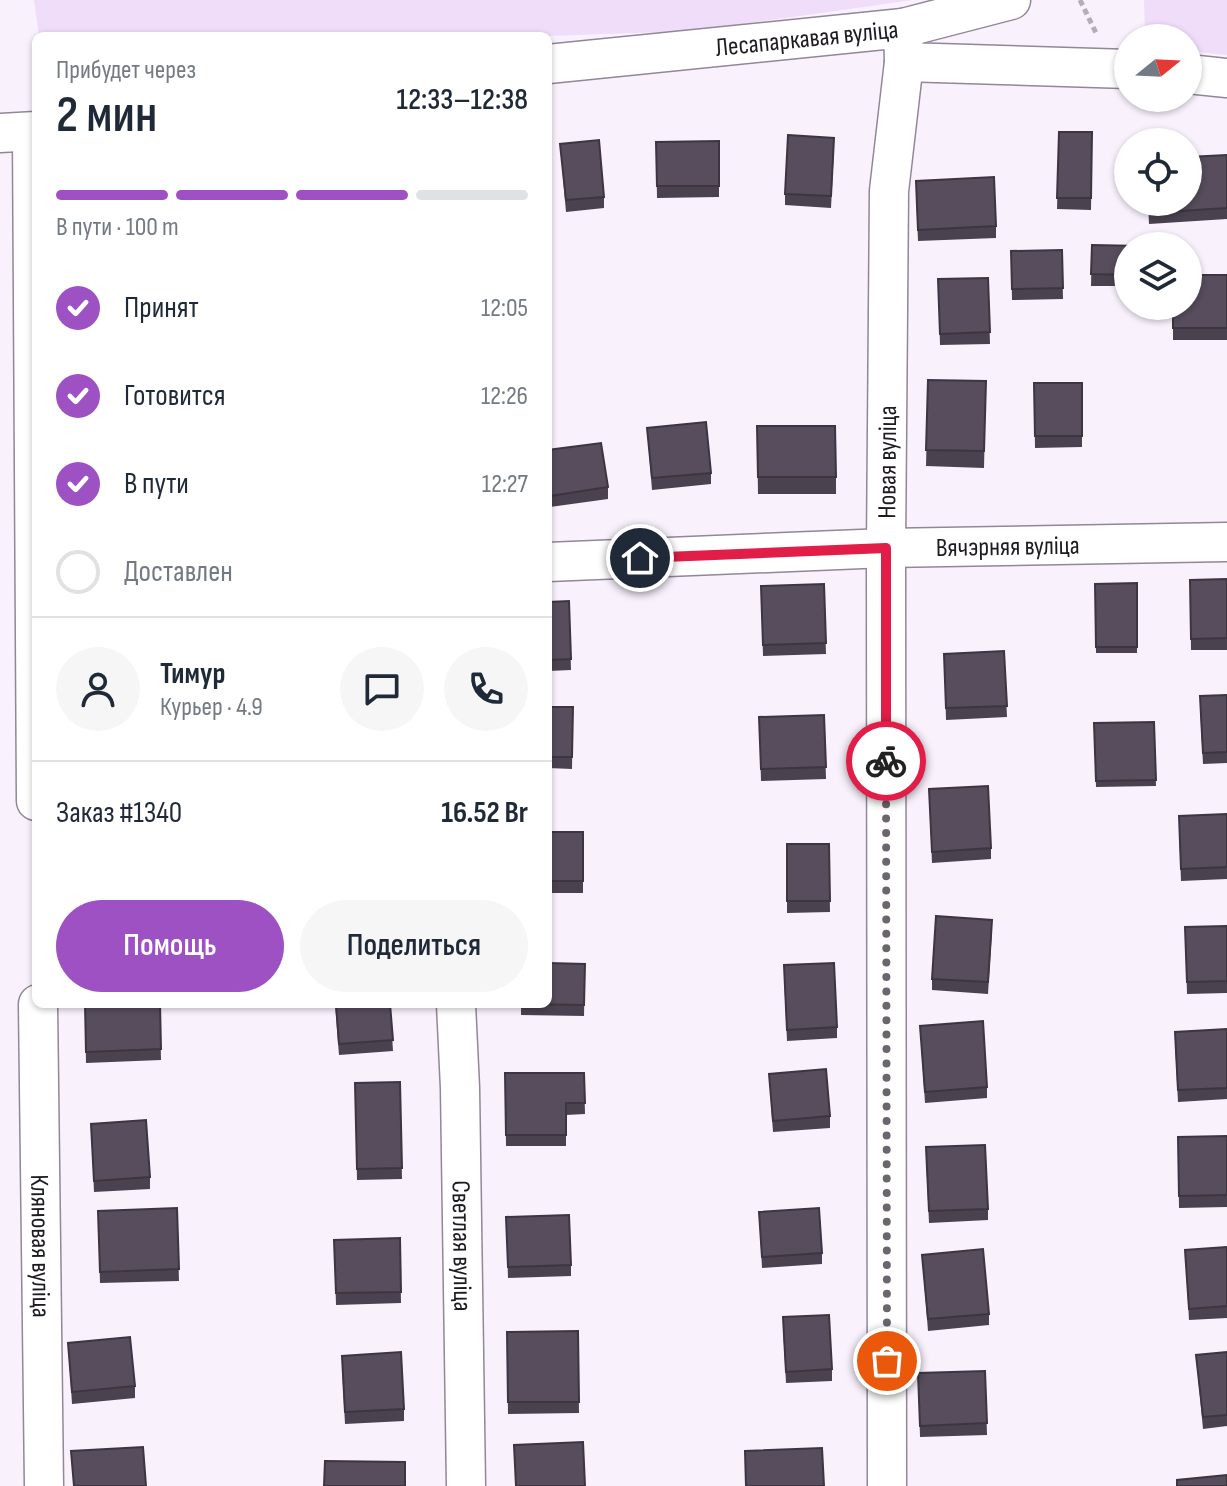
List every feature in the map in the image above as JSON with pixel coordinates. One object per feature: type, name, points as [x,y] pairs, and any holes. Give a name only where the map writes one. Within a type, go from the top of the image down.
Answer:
[{"type":"street","points":[[903,45],[1011,0]]},
{"type":"street","name":"Лесапаркавая вуліца","points":[[552,64],[903,45],[1114,68]]},
{"type":"street","name":"Новая вуліца","points":[[887,1486],[886,548],[889,191],[903,45]]},
{"type":"street","points":[[1202,75],[1227,78]]},
{"type":"street","points":[[23,132],[23,574],[32,731]]},
{"type":"street","name":"Вячэрняя вуліца","points":[[552,562],[886,548],[1227,542]]},
{"type":"street","name":"Кляновая вуліца","points":[[38,1008],[44,1486]]},
{"type":"street","name":"Светлая вуліца","points":[[456,1008],[466,1486]]},
{"type":"shaded area","points":[[34,0],[913,0],[694,31],[552,36],[552,32],[38,32]]},
{"type":"shaded area","points":[[1144,0],[1227,0],[1227,55],[1202,52],[1202,24],[1145,24]]},
{"type":"building","points":[[1059,132],[1092,132],[1091,198],[1057,198]]},
{"type":"building","points":[[788,135],[834,138],[831,196],[785,194]]},
{"type":"building","points":[[599,140],[604,197],[566,200],[560,144]]},
{"type":"building","points":[[719,141],[719,186],[657,186],[656,142]]},
{"type":"building","points":[[1227,155],[1227,208],[1202,210],[1202,156]]},
{"type":"building","points":[[994,177],[996,226],[918,230],[916,181]]},
{"type":"building","points":[[1092,245],[1114,245],[1114,275],[1091,274]]},
{"type":"building","points":[[1062,250],[1063,288],[1012,289],[1011,251]]},
{"type":"building","points":[[1202,275],[1227,275],[1227,328],[1173,328],[1173,320],[1202,320]]},
{"type":"building","points":[[988,278],[990,332],[940,334],[938,279]]},
{"type":"building","points":[[928,380],[986,381],[984,451],[926,450]]},
{"type":"building","points":[[1034,383],[1082,383],[1082,436],[1035,436]]},
{"type":"building","points":[[706,422],[711,473],[652,478],[647,428]]},
{"type":"building","points":[[757,426],[835,426],[836,477],[758,477]]},
{"type":"building","points":[[601,443],[608,487],[552,496],[552,449]]},
{"type":"building","points":[[1227,579],[1227,638],[1191,639],[1190,580]]},
{"type":"building","points":[[1137,583],[1137,647],[1096,647],[1095,584]]},
{"type":"building","points":[[824,584],[826,643],[763,645],[761,586]]},
{"type":"building","points":[[569,601],[571,659],[552,660],[552,602]]},
{"type":"building","points":[[1004,651],[1007,706],[946,708],[944,654]]},
{"type":"building","points":[[1227,695],[1227,752],[1203,753],[1200,696]]},
{"type":"building","points":[[552,707],[573,707],[572,757],[552,757]]},
{"type":"building","points":[[824,715],[826,767],[761,769],[759,717]]},
{"type":"building","points":[[1154,722],[1156,780],[1096,781],[1094,723]]},
{"type":"building","points":[[988,786],[991,848],[932,852],[929,789]]},
{"type":"building","points":[[1227,814],[1227,867],[1181,869],[1179,816]]},
{"type":"building","points":[[552,832],[583,832],[583,881],[552,881]]},
{"type":"building","points":[[787,844],[829,844],[830,901],[787,901]]},
{"type":"building","points":[[936,916],[992,920],[988,982],[932,979]]},
{"type":"building","points":[[1227,926],[1227,981],[1187,982],[1185,927]]},
{"type":"building","points":[[552,963],[585,964],[584,1005],[552,1004]]},
{"type":"building","points":[[834,963],[837,1027],[787,1030],[784,965]]},
{"type":"building","points":[[85,1008],[160,1008],[161,1049],[86,1052]]},
{"type":"building","points":[[336,1008],[390,1008],[393,1040],[339,1044]]},
{"type":"building","points":[[983,1021],[987,1087],[925,1092],[920,1026]]},
{"type":"building","points":[[1227,1029],[1227,1088],[1178,1090],[1175,1032]]},
{"type":"building","points":[[826,1069],[830,1116],[773,1121],[769,1074]]},
{"type":"building","points":[[505,1073],[584,1073],[585,1103],[566,1103],[566,1135],[506,1135]]},
{"type":"building","points":[[400,1082],[402,1168],[357,1169],[355,1083]]},
{"type":"building","points":[[146,1120],[150,1177],[94,1181],[91,1124]]},
{"type":"building","points":[[1227,1136],[1227,1195],[1179,1196],[1178,1137]]},
{"type":"building","points":[[985,1145],[988,1209],[929,1211],[926,1147]]},
{"type":"building","points":[[177,1208],[179,1269],[100,1272],[98,1211]]},
{"type":"building","points":[[819,1208],[822,1253],[762,1257],[759,1212]]},
{"type":"building","points":[[569,1215],[571,1265],[508,1267],[506,1217]]},
{"type":"building","points":[[400,1238],[401,1292],[336,1293],[334,1240]]},
{"type":"building","points":[[1227,1247],[1227,1306],[1189,1309],[1185,1250]]},
{"type":"building","points":[[983,1249],[989,1314],[928,1319],[922,1255]]},
{"type":"building","points":[[829,1315],[832,1369],[786,1372],[783,1317]]},
{"type":"building","points":[[578,1331],[579,1402],[508,1402],[507,1332]]},
{"type":"building","points":[[130,1337],[135,1386],[72,1392],[68,1343]]},
{"type":"building","points":[[401,1352],[404,1409],[345,1412],[342,1356]]},
{"type":"building","points":[[1227,1352],[1227,1415],[1203,1417],[1196,1355]]},
{"type":"building","points":[[985,1371],[987,1423],[920,1426],[918,1373]]},
{"type":"building","points":[[583,1442],[585,1486],[516,1486],[514,1445]]},
{"type":"building","points":[[143,1447],[146,1486],[74,1486],[71,1451]]},
{"type":"building","points":[[822,1448],[824,1486],[746,1486],[745,1451]]},
{"type":"building","points":[[325,1461],[405,1462],[405,1486],[324,1486]]},
{"type":"building","points":[[1227,1475],[1227,1486],[1177,1486],[1177,1480]]},
{"type":"way so far","points":[[886,761],[887,1361]]},
{"type":"route","points":[[640,558],[886,548],[886,761]]}]
